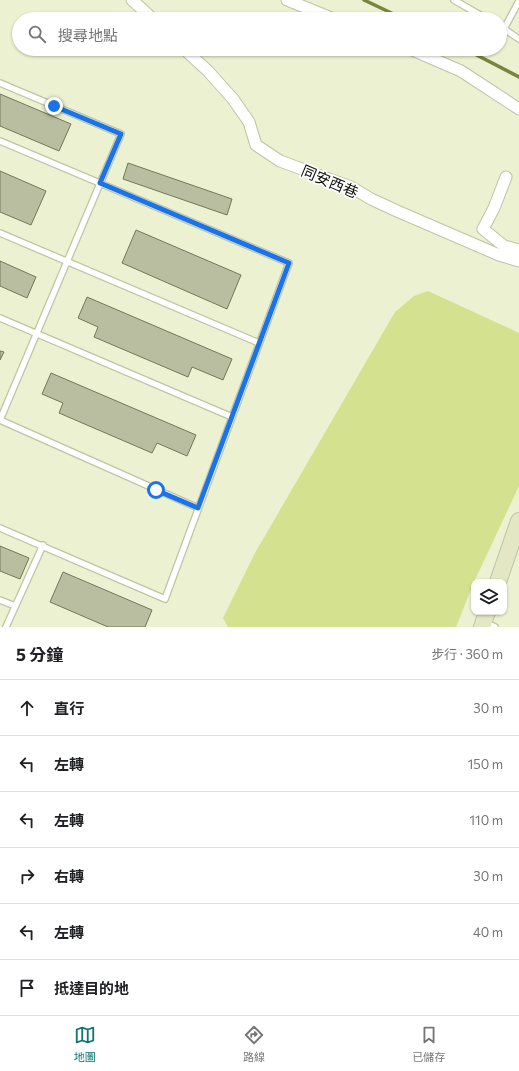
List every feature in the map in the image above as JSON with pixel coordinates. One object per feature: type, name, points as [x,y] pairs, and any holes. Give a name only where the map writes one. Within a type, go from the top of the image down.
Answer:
[{"type":"main road","points":[[499,579],[519,521]]},
{"type":"street","points":[[132,0],[145,12]]},
{"type":"street","points":[[287,0],[317,12]]},
{"type":"street","name":"同安西巷","points":[[192,56],[208,71],[233,99],[250,122],[256,145],[270,155],[280,161],[351,187],[371,199],[498,255],[519,261]]},
{"type":"street","points":[[426,56],[461,71],[519,109]]},
{"type":"street","points":[[506,177],[494,208],[483,229],[504,246],[519,250]]},
{"type":"lane","points":[[454,0],[475,12]]},
{"type":"lane","points":[[507,20],[519,1]]},
{"type":"lane","points":[[507,31],[519,39]]},
{"type":"lane","points":[[0,83],[121,134],[0,420],[198,508]]},
{"type":"lane","points":[[0,140],[289,263],[165,599],[43,545],[0,528]]},
{"type":"lane","points":[[0,233],[259,344]]},
{"type":"lane","points":[[0,318],[232,417]]},
{"type":"lane","points":[[6,627],[43,545]]},
{"type":"lane","points":[[0,600],[15,606]]},
{"type":"green space","points":[[428,291],[519,333],[519,486],[475,579],[471,579],[471,590],[456,627],[228,627],[223,618],[255,553],[395,312],[414,296]]},
{"type":"building","points":[[0,94],[71,124],[59,151],[0,126]]},
{"type":"building","points":[[128,163],[232,199],[227,215],[123,179]]},
{"type":"building","points":[[0,171],[46,191],[31,225],[0,212]]},
{"type":"building","points":[[136,230],[241,275],[227,309],[122,263]]},
{"type":"building","points":[[0,261],[36,277],[27,298],[0,286]]},
{"type":"building","points":[[87,297],[232,359],[223,380],[192,367],[188,377],[94,337],[98,327],[78,318]]},
{"type":"building","points":[[0,351],[4,352],[0,360]]},
{"type":"building","points":[[51,373],[196,435],[187,456],[157,443],[152,453],[59,413],[63,403],[42,394]]},
{"type":"building","points":[[0,546],[29,558],[20,579],[0,571]]},
{"type":"building","points":[[63,572],[152,610],[145,627],[108,627],[50,602]]},
{"type":"waterway","points":[[364,0],[389,12]]},
{"type":"waterway","points":[[478,56],[519,77]]},
{"type":"route","points":[[54,106],[121,134],[100,183],[289,263],[198,508],[156,490]]}]
